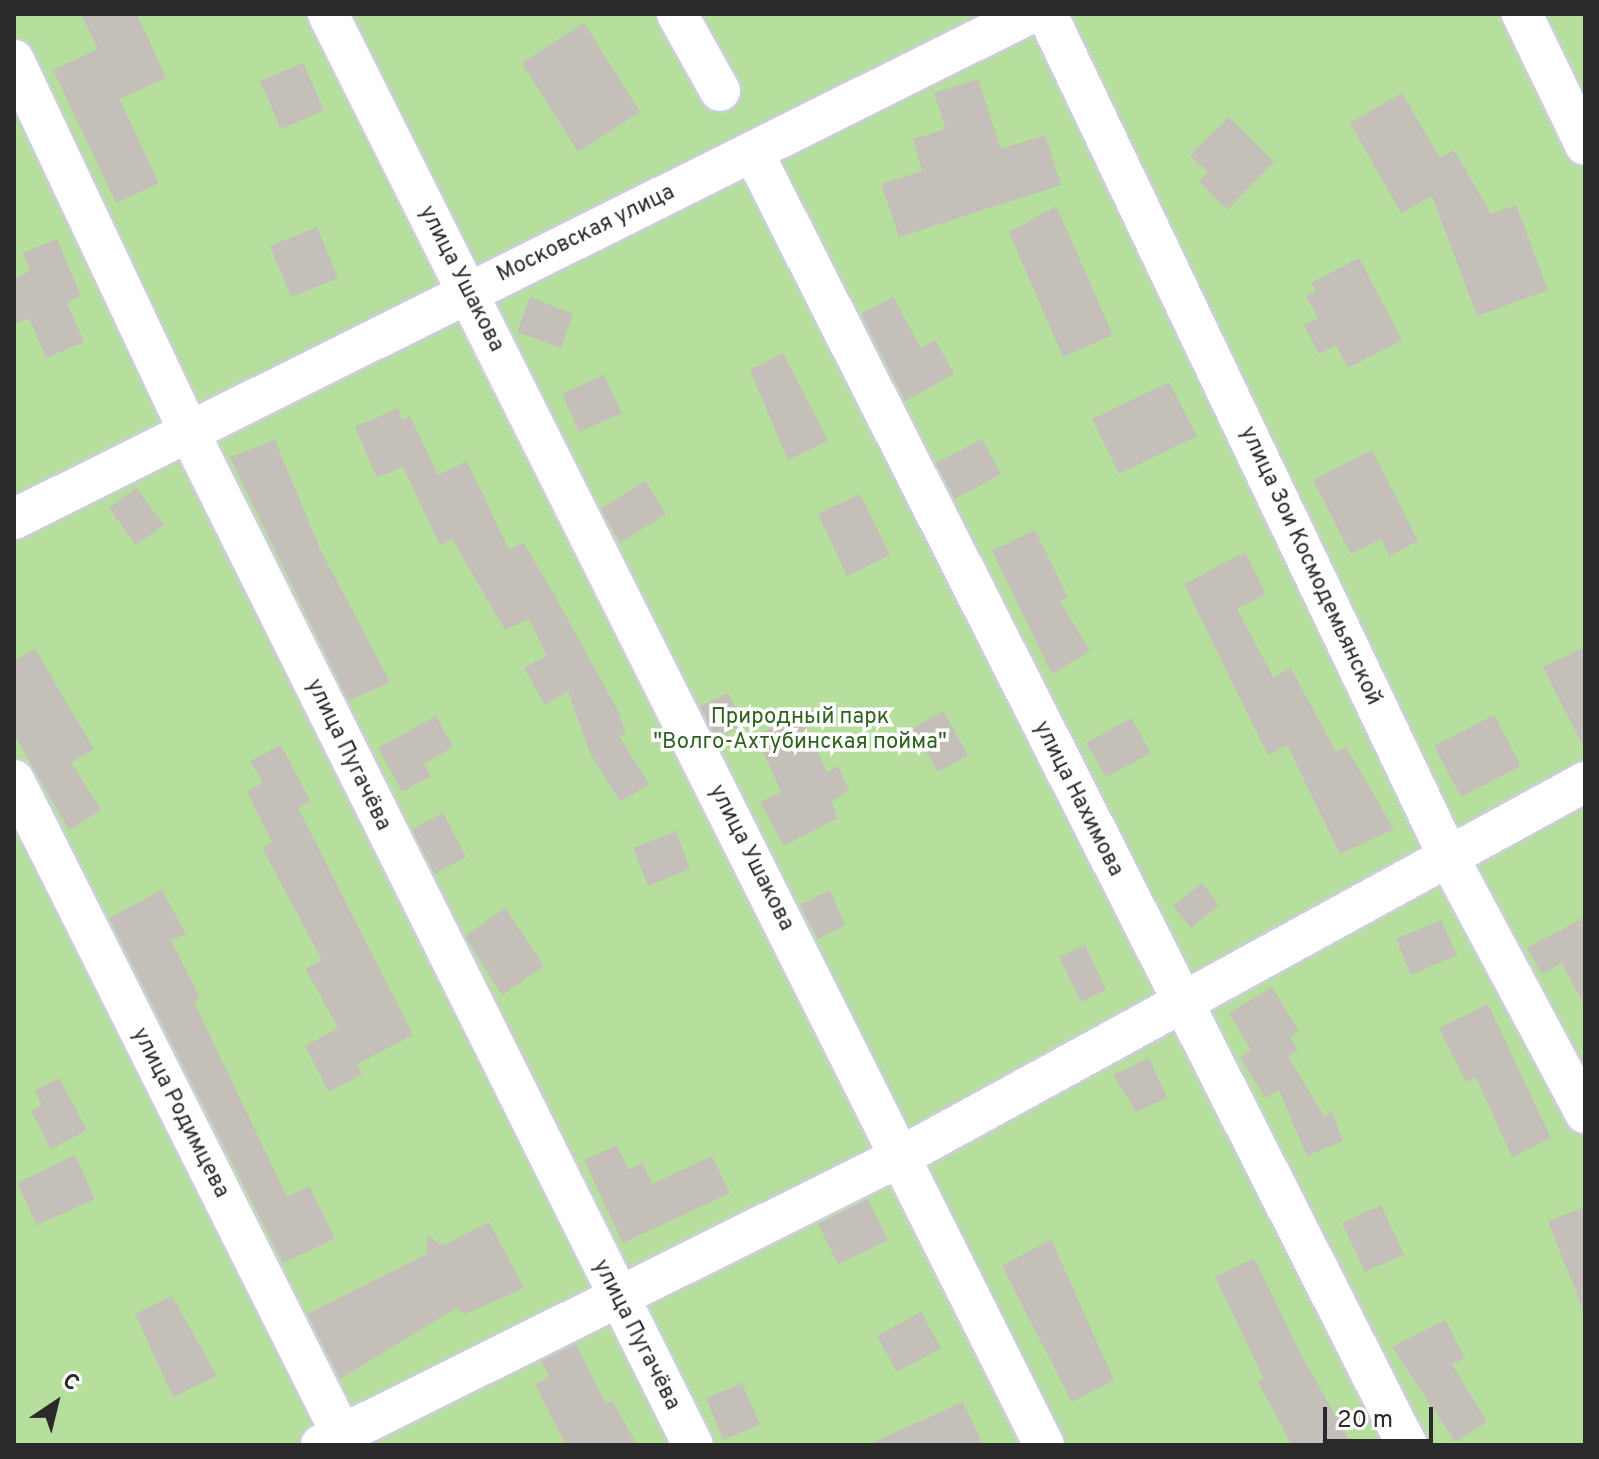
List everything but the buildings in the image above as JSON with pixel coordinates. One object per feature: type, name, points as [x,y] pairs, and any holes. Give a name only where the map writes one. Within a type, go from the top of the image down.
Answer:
[{"type":"street","name":"улица Ушакова","points":[[328,14],[1044,1445]]},
{"type":"street","points":[[677,14],[720,91]]},
{"type":"street","name":"Московская улица","points":[[14,519],[1029,14]]},
{"type":"street","name":"улица Зои Космодемьянской","points":[[1047,14],[1450,860],[1585,1113]]},
{"type":"street","points":[[1522,14],[1585,145]]},
{"type":"street","name":"улица Пугачёва","points":[[14,60],[189,432],[616,1298],[693,1445]]},
{"type":"street","name":"улица Нахимова","points":[[753,152],[1181,1005],[1407,1445]]},
{"type":"street","name":"улица Родимцева","points":[[14,780],[337,1442]]},
{"type":"street","points":[[337,1442],[616,1298],[900,1157],[1450,860],[1585,782]]},
{"type":"green space","name":"Природный парк \"Волго-Ахтубинская пойма\"","points":[[14,14],[1585,14],[1585,1445],[14,1445]]}]
